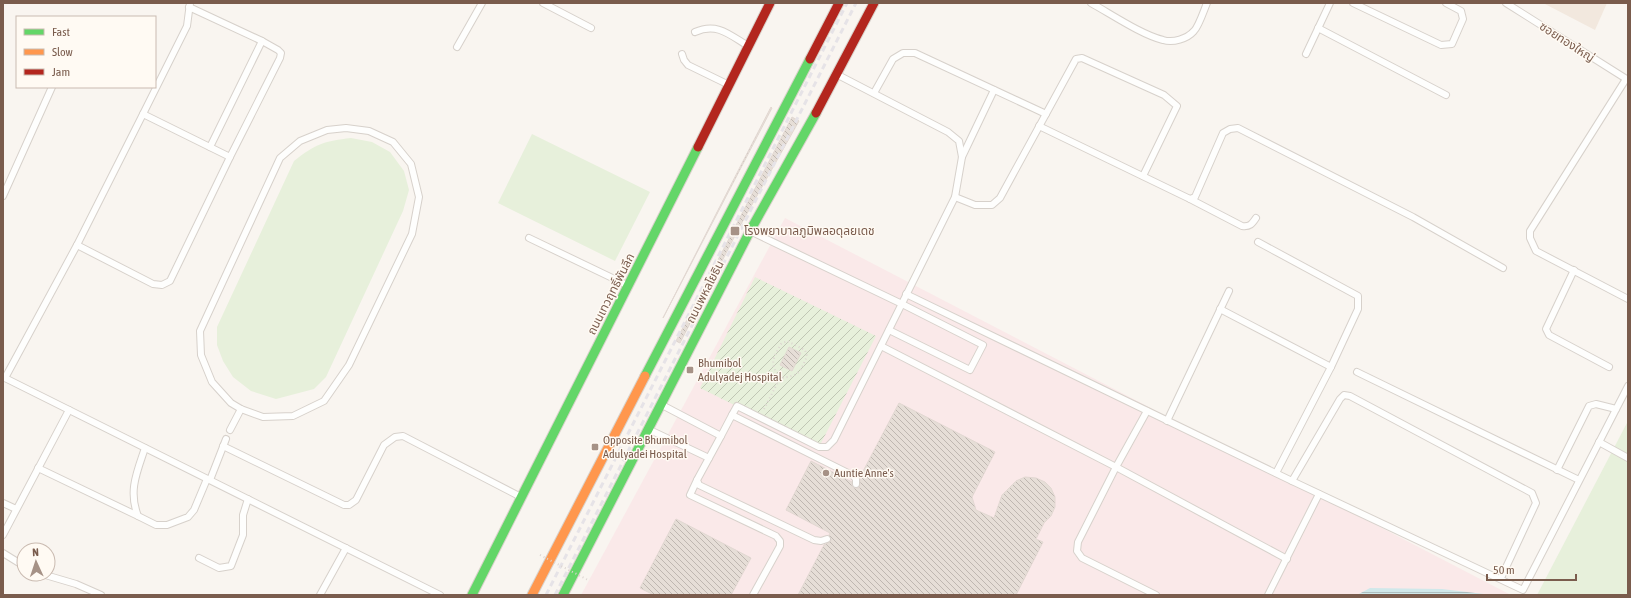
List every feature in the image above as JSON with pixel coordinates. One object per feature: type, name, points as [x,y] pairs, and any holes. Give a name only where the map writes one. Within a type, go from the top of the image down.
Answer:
[{"type":"main road","name":"ถนนเทวฤทธิ์พันลึก","points":[[472,595],[629,286],[770,3]]},
{"type":"main road","name":"ถนนพหลโยธิน","points":[[532,595],[639,394],[839,3]]},
{"type":"main road","name":"ถนนพหลโยธิน","points":[[563,595],[648,429],[658,403],[874,3]]},
{"type":"lane","points":[[457,47],[482,3]]},
{"type":"lane","points":[[543,3],[591,28]]},
{"type":"lane","points":[[1091,3],[1150,36],[1173,41],[1187,37],[1196,30],[1207,3]]},
{"type":"lane","points":[[1306,54],[1330,3]]},
{"type":"lane","points":[[1353,3],[1441,45],[1452,44],[1463,19],[1461,11],[1446,3]]},
{"type":"lane","name":"ซอยทองใหญ่","points":[[1509,4],[1627,80]]},
{"type":"lane","points":[[77,245],[153,284],[162,285],[170,281],[280,58],[281,53],[262,41],[190,5],[186,26],[156,87]]},
{"type":"lane","points":[[695,32],[705,27],[720,29],[749,47]]},
{"type":"lane","points":[[1318,28],[1338,40],[1446,95]]},
{"type":"lane","points":[[210,147],[262,41]]},
{"type":"lane","points":[[874,93],[893,59],[903,53],[915,53],[1046,114]]},
{"type":"lane","points":[[682,54],[688,65],[729,85]]},
{"type":"lane","points":[[955,197],[975,205],[992,205],[1000,198],[1076,59],[1082,58],[1164,95],[1177,106],[1143,176]]},
{"type":"lane","points":[[837,74],[948,132],[959,141],[962,156]]},
{"type":"lane","points":[[1627,80],[1530,231],[1530,238],[1536,251],[1628,299]]},
{"type":"lane","points":[[3,196],[52,88]]},
{"type":"lane","points":[[156,88],[77,245],[4,378],[440,595]]},
{"type":"lane","points":[[753,595],[780,546],[780,541],[776,536],[690,495],[697,480],[737,406],[819,447],[827,447],[834,440],[955,197],[962,156],[994,90]]},
{"type":"lane","points":[[143,114],[230,157]]},
{"type":"lane","points":[[1039,126],[1190,199],[1242,226],[1247,227],[1252,224],[1256,218]]},
{"type":"lane","points":[[346,128],[369,131],[393,142],[411,164],[419,197],[412,234],[349,365],[324,401],[293,416],[263,417],[241,409],[231,403],[212,382],[201,356],[200,331],[280,158],[300,141],[327,130],[346,128]]},
{"type":"lane","points":[[1190,199],[1195,196],[1223,133],[1230,129],[1238,128],[1413,216],[1503,268]]},
{"type":"lane","points":[[750,231],[902,304],[983,345],[970,370],[889,330]]},
{"type":"lane","points":[[529,238],[629,286]]},
{"type":"lane","points":[[1258,242],[1358,296],[1358,309],[1331,367],[1276,473]]},
{"type":"lane","points":[[1574,270],[1546,329],[1549,335],[1609,367]]},
{"type":"lane","points":[[1167,421],[1228,291]]},
{"type":"lane","points":[[906,294],[1319,494],[1501,578],[1523,590],[1628,386]]},
{"type":"lane","points":[[1220,309],[1331,367]]},
{"type":"lane","points":[[882,346],[1116,467],[1287,559]]},
{"type":"lane","points":[[1357,372],[1579,480]]},
{"type":"lane","points":[[1292,481],[1340,399],[1344,395],[1350,396],[1532,493],[1536,503],[1501,578]]},
{"type":"lane","points":[[658,403],[721,436]]},
{"type":"lane","points":[[1557,470],[1589,406],[1596,404],[1616,409]]},
{"type":"lane","points":[[230,430],[241,409]]},
{"type":"lane","points":[[3,535],[68,410]]},
{"type":"lane","points":[[1147,411],[1116,467],[1078,542],[1077,551],[1082,558],[1156,595]]},
{"type":"lane","points":[[732,415],[852,474],[856,479],[856,484]]},
{"type":"lane","points":[[648,429],[708,458]]},
{"type":"lane","points":[[223,446],[344,504],[349,505],[356,500],[384,445],[395,437],[403,436],[521,497]]},
{"type":"lane","points":[[38,468],[156,525],[167,525],[188,517],[194,510],[209,480],[226,439]]},
{"type":"lane","points":[[1599,442],[1628,458]]},
{"type":"lane","points":[[138,516],[134,506],[132,493],[145,448]]},
{"type":"lane","points":[[697,480],[699,485],[814,540],[821,541],[827,539]]},
{"type":"lane","points":[[1268,595],[1319,494]]},
{"type":"lane","points":[[200,558],[219,568],[231,566],[243,535],[243,514],[248,499]]},
{"type":"lane","points":[[3,503],[16,510]]},
{"type":"lane","points":[[320,595],[346,548]]},
{"type":"lane","points":[[3,553],[16,561]]},
{"type":"lane","points":[[56,578],[76,584],[101,595]]},
{"type":"path","points":[[787,341],[805,350],[807,356],[800,372],[792,377],[780,378],[773,368],[773,359],[781,344],[787,341]]},
{"type":"path","points":[[760,418],[780,378]]},
{"type":"path","points":[[540,556],[588,580]]},
{"type":"shaded area","points":[[1543,3],[1607,3],[1595,30]]},
{"type":"shaded area","name":"โรงพยาบาลภูมิพลอดุลยเดช","points":[[785,218],[1511,595],[581,595]]},
{"type":"green space","points":[[532,134],[650,192],[615,261],[498,203]]},
{"type":"green space","points":[[351,138],[372,142],[390,152],[404,171],[409,190],[403,211],[326,377],[314,389],[276,399],[251,391],[233,377],[223,361],[217,345],[217,327],[294,161],[321,144],[334,140]]},
{"type":"green space","points":[[755,277],[876,336],[819,447],[700,388]]},
{"type":"green space","points":[[1628,421],[1628,595],[1537,595]]},
{"type":"water","points":[[1370,588],[1442,589],[1492,595],[1357,595]]},
{"type":"building","points":[[771,107],[772,108],[663,318],[740,167]]},
{"type":"building","points":[[792,117],[799,121],[740,226],[680,343],[676,341]]},
{"type":"building","points":[[789,347],[801,353],[792,371],[780,365]]},
{"type":"building","points":[[899,403],[995,452],[972,497],[976,510],[994,518],[1002,495],[1016,481],[1025,477],[1036,478],[1045,482],[1051,488],[1055,497],[1055,507],[1051,516],[1044,523],[1036,539],[1043,542],[1016,595],[798,595],[824,545],[831,540],[829,535],[830,533],[786,510],[811,461],[852,482],[852,486],[854,488],[859,488],[860,477]]},
{"type":"building","points":[[676,519],[751,558],[731,595],[654,595],[640,588]]},
{"type":"railway","points":[[546,595],[847,3]]},
{"type":"railway","points":[[555,595],[856,3]]},
{"type":"traffic: fast","points":[[645,376],[810,59]]},
{"type":"traffic: fast","points":[[563,595],[750,231],[816,113]]},
{"type":"traffic: fast","points":[[472,595],[698,147]]},
{"type":"traffic: slow","points":[[532,595],[645,376]]},
{"type":"traffic: jam","points":[[698,147],[770,3]]},
{"type":"traffic: jam","points":[[810,59],[839,3]]},
{"type":"traffic: jam","points":[[816,113],[874,3]]},
{"type":"place","name":"โรงพยาบาลภูมิพลอดุลยเดช","points":[[735,231]]},
{"type":"place","name":"Bhumibol Adulyadej Hospital","points":[[690,370]]},
{"type":"place","name":"Opposite Bhumibol Adulyadei Hospital","points":[[595,447]]},
{"type":"place","name":"Auntie Anne's","points":[[826,473]]}]
